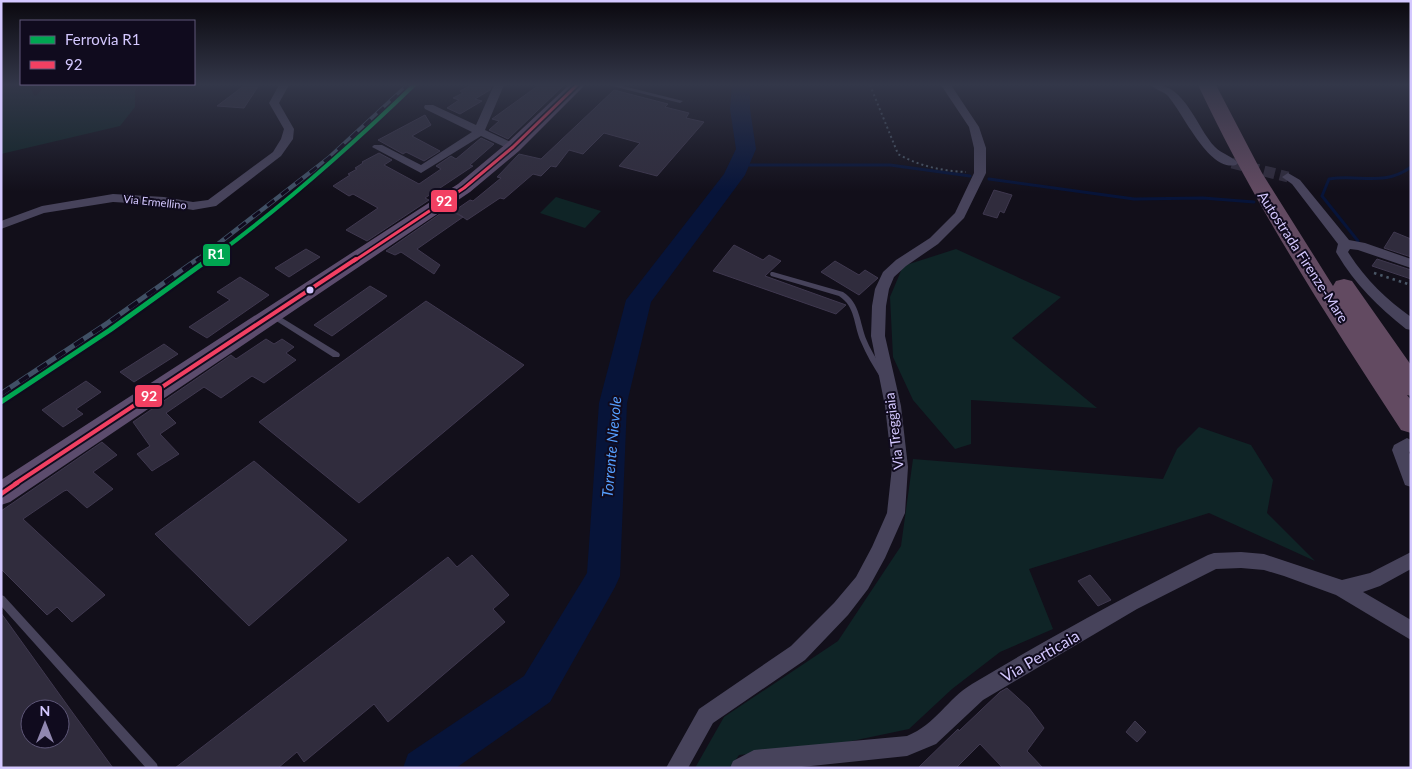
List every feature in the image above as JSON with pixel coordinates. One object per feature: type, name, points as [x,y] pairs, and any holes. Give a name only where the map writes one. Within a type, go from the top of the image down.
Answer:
[{"type":"highway","name":"Autostrada Firenze-Mare","points":[[1225,121],[1253,177],[1411,422]]},
{"type":"highway","name":"Autostrada Firenze-Mare","points":[[1239,121],[1276,184],[1411,386]]},
{"type":"main road","points":[[1,494],[464,188],[513,147],[540,121]]},
{"type":"street","name":"Via Ermellino","points":[[1,225],[42,210],[113,198],[164,201],[194,206],[212,203],[270,160],[283,147],[289,129],[284,121]]},
{"type":"street","points":[[456,121],[513,147]]},
{"type":"street","points":[[378,147],[421,170],[479,132],[484,121]]},
{"type":"street","name":"Via Treggiaia","points":[[676,768],[706,716],[798,653],[841,609],[867,575],[896,513],[900,468],[889,386],[878,336],[879,306],[882,289],[888,275],[901,263],[934,241],[960,214],[980,173],[980,148],[974,127],[970,121]]},
{"type":"street","points":[[1190,121],[1208,146],[1221,158],[1232,164]]},
{"type":"street","points":[[1288,177],[1296,182],[1345,244],[1360,246],[1411,264]]},
{"type":"street","points":[[1345,244],[1342,252],[1365,286],[1380,302],[1411,325]]},
{"type":"street","points":[[1407,445],[1400,450],[1411,480]]},
{"type":"street","name":"Via Perticaia","points":[[740,768],[754,760],[907,746],[929,737],[976,693],[1130,603],[1214,561],[1241,560],[1264,562],[1342,589],[1411,631]]},
{"type":"street","points":[[1342,589],[1374,580],[1411,560]]},
{"type":"lane","points":[[773,274],[841,294],[850,299],[855,308],[860,334],[889,386]]},
{"type":"lane","points":[[272,315],[336,355]]},
{"type":"lane","points":[[1,599],[153,768]]},
{"type":"path","points":[[885,121],[898,154],[908,161],[954,171],[980,173]]},
{"type":"path","points":[[1369,270],[1411,284]]},
{"type":"green space","points":[[1,121],[124,121],[120,126],[1,154]]},
{"type":"green space","points":[[556,197],[601,211],[585,228],[540,213]]},
{"type":"green space","points":[[956,249],[1061,297],[1012,338],[1097,408],[971,400],[971,444],[955,449],[913,400],[893,357],[890,297],[903,266]]},
{"type":"green space","points":[[1199,427],[1251,445],[1273,480],[1267,513],[1315,561],[1209,513],[1029,569],[1053,629],[1000,652],[952,689],[909,729],[828,746],[739,755],[730,768],[695,768],[724,717],[838,641],[901,546],[913,459],[1163,479],[1177,449]]},
{"type":"building","points":[[414,121],[429,121],[431,125],[412,136],[440,151],[424,161],[406,152],[403,154],[378,140]]},
{"type":"building","points":[[499,121],[527,121],[508,139],[489,130]]},
{"type":"building","points":[[581,121],[704,122],[657,176],[619,166],[640,143],[604,133],[583,154],[569,150],[556,167],[551,166],[541,176],[533,174],[504,199],[500,198],[467,220],[454,211],[470,200],[473,201],[501,178],[497,177],[519,154],[541,159]]},
{"type":"building","points":[[481,138],[494,144],[470,165],[473,166],[425,198],[429,200],[367,241],[346,230],[378,208],[353,194],[349,196],[333,186],[350,175],[348,174],[357,169],[355,168],[362,162],[379,153],[392,160],[384,165],[419,184],[441,169],[436,166],[451,156],[456,159]]},
{"type":"building","points":[[994,190],[1012,195],[1004,213],[1000,211],[997,218],[983,214]]},
{"type":"building","points":[[447,209],[463,217],[417,249],[440,265],[434,274],[401,252],[395,255],[386,251]]},
{"type":"building","points":[[1394,232],[1411,239],[1411,257],[1384,248]]},
{"type":"building","points":[[734,245],[763,260],[769,255],[781,261],[765,276],[846,305],[836,314],[713,271]]},
{"type":"building","points":[[306,249],[320,257],[289,277],[275,268]]},
{"type":"building","points":[[1377,259],[1411,270],[1411,279],[1372,266]]},
{"type":"building","points":[[835,261],[859,275],[865,270],[878,278],[859,295],[821,272]]},
{"type":"building","points":[[240,277],[269,295],[207,338],[189,327],[230,300],[217,292]]},
{"type":"building","points":[[370,286],[387,296],[332,336],[314,325]]},
{"type":"building","points":[[426,301],[524,365],[359,503],[259,422]]},
{"type":"building","points":[[266,339],[274,344],[282,339],[294,347],[286,353],[296,360],[264,383],[252,376],[221,398],[204,387],[166,413],[176,423],[160,434],[179,454],[152,471],[137,454],[150,446],[133,422],[231,355],[236,359]]},
{"type":"building","points":[[164,344],[178,354],[134,382],[120,372]]},
{"type":"building","points":[[86,381],[101,392],[76,409],[83,414],[63,427],[42,410]]},
{"type":"building","points":[[102,442],[117,455],[93,472],[113,489],[87,508],[67,490],[64,491],[23,519],[105,595],[72,622],[57,607],[47,615],[1,569],[1,511]]},
{"type":"building","points":[[254,461],[347,540],[249,626],[155,534]]},
{"type":"building","points":[[472,555],[509,595],[493,609],[505,622],[388,722],[374,704],[304,762],[297,752],[278,768],[175,768],[448,557],[457,567]]},
{"type":"building","points":[[1090,575],[1111,600],[1098,606],[1078,581]]},
{"type":"building","points":[[1,613],[63,699],[20,699],[20,749],[70,749],[70,708],[113,768],[1,768]]},
{"type":"building","points":[[1007,688],[1029,708],[1044,728],[1027,751],[1043,768],[1003,768],[980,744],[956,768],[918,768],[958,729],[959,731],[1000,692]]},
{"type":"building","points":[[1135,721],[1146,732],[1137,742],[1126,732]]},
{"type":"waterway","name":"Torrente Nievole","points":[[422,768],[537,689],[603,576],[613,403],[639,300],[734,175],[746,149],[742,121]]},
{"type":"waterway","points":[[739,165],[890,165],[970,176]]},
{"type":"waterway","points":[[1358,241],[1322,196],[1329,179],[1391,177],[1411,167]]},
{"type":"waterway","points":[[989,179],[1134,199],[1203,198],[1254,202]]},
{"type":"tunnel","points":[[1232,163],[1288,177]]},
{"type":"railway","points":[[196,261],[330,157],[369,121]]},
{"type":"railway","points":[[1,394],[108,323],[198,259]]},
{"type":"rail line","name":"R1","points":[[1,402],[110,330],[217,254],[319,173],[377,121]]},
{"type":"transit line","name":"92","points":[[1,494],[464,188],[513,147],[540,121]]}]
